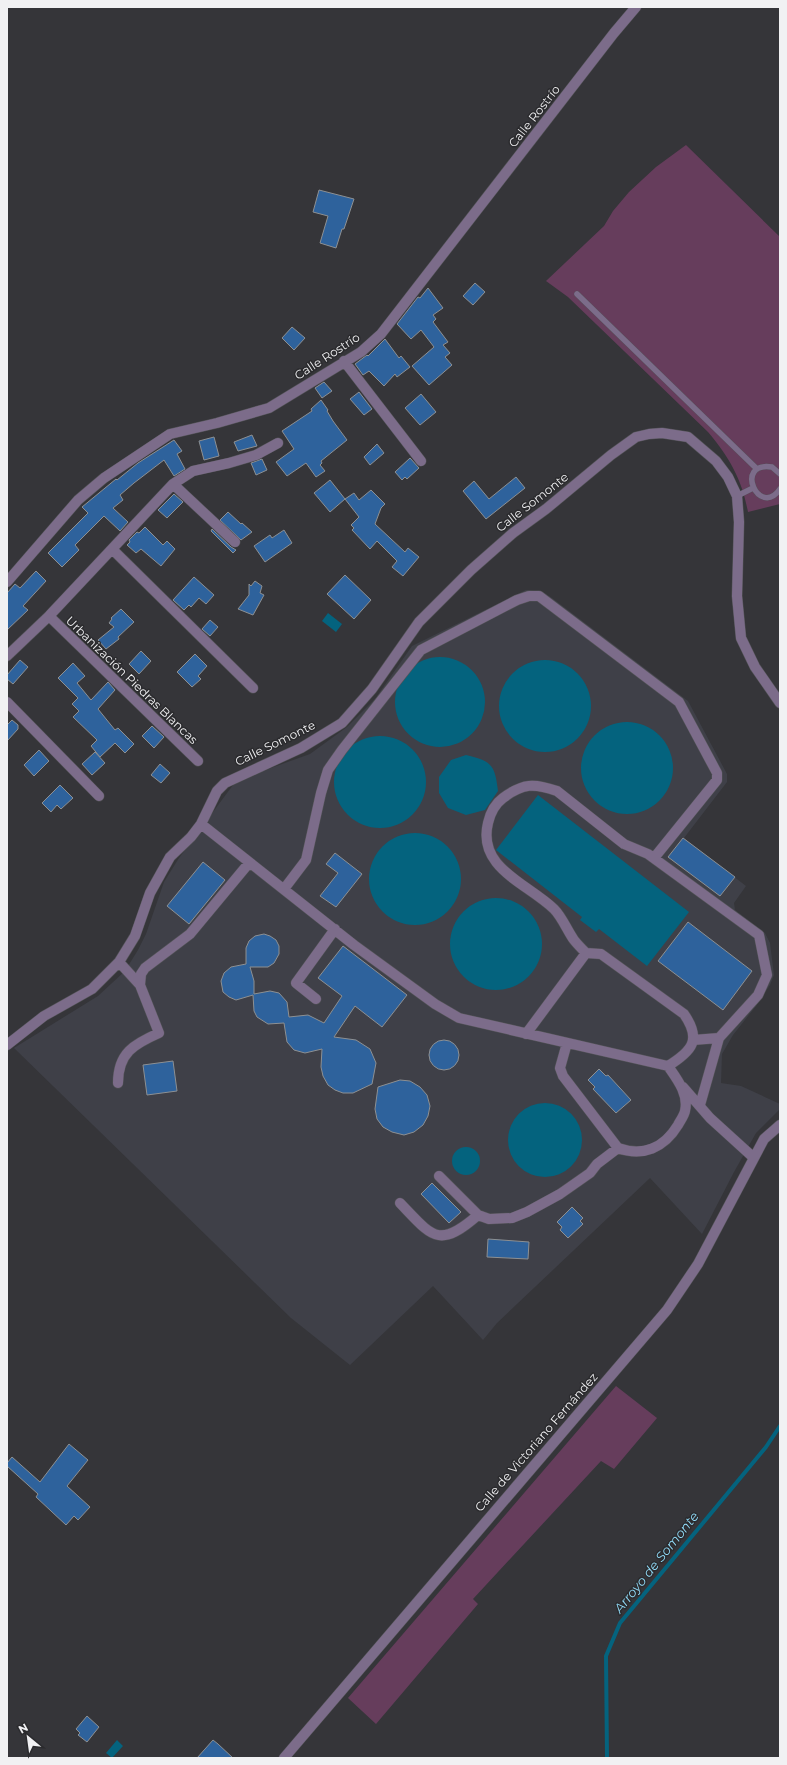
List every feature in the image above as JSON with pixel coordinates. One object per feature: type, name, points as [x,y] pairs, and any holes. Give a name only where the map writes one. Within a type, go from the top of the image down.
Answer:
[{"type":"street","name":"Calle Rostrío","points":[[7,582],[78,500],[104,478],[170,434],[217,423],[269,408],[361,352],[381,334],[614,33],[636,7]]},
{"type":"street","points":[[344,362],[421,461]]},
{"type":"street","name":"Calle Somonte","points":[[7,1045],[44,1016],[92,989],[119,962],[135,936],[150,893],[170,857],[191,837],[201,824],[216,791],[225,783],[301,748],[342,723],[372,689],[419,622],[472,570],[513,533],[546,509],[611,455],[636,437],[662,433],[688,437],[716,461],[728,477],[737,496],[737,596],[741,638],[755,667],[780,703]]},
{"type":"street","name":"Urbanización Piedras Blancas","points":[[7,656],[48,616],[173,484],[193,471],[229,464],[256,455],[278,443]]},
{"type":"street","points":[[173,484],[235,542]]},
{"type":"street","points":[[112,549],[253,688]]},
{"type":"street","points":[[284,889],[306,860],[320,793],[328,770],[342,750],[422,650],[517,600],[529,596],[539,596],[679,702],[717,773],[717,780],[654,858]]},
{"type":"street","name":"Urbanización Piedras Blancas","points":[[48,616],[198,761]]},
{"type":"street","points":[[7,702],[99,796]]},
{"type":"street","points":[[668,1066],[689,1050],[693,1040],[692,1026],[684,1014],[601,954],[586,954],[574,940],[555,910],[494,863],[487,849],[486,832],[489,816],[499,800],[514,790],[528,785],[544,787],[557,792],[624,844],[654,858],[759,935],[767,975],[758,995],[719,1038],[700,1105]]},
{"type":"street","points":[[201,824],[335,929],[435,1004],[459,1018],[668,1066],[710,1118],[754,1158]]},
{"type":"street","points":[[140,985],[141,974],[145,968],[190,934],[249,862]]},
{"type":"street","points":[[316,999],[296,983],[335,929]]},
{"type":"street","points":[[526,1034],[586,954]]},
{"type":"street","points":[[118,1083],[118,1073],[121,1061],[129,1049],[142,1040],[159,1033],[140,985],[119,962]]},
{"type":"street","points":[[693,1040],[719,1038]]},
{"type":"street","points":[[567,1043],[560,1068],[563,1076],[618,1148],[628,1152],[641,1152],[655,1148],[676,1128],[685,1112],[685,1099],[682,1085]]},
{"type":"street","name":"Calle de Victoriano Fernández","points":[[284,1758],[667,1310],[698,1264],[764,1139],[780,1125]]},
{"type":"street","points":[[439,1176],[478,1215],[489,1219],[512,1218],[527,1212],[560,1194],[590,1173],[597,1164],[618,1148]]},
{"type":"street","points":[[400,1203],[425,1228],[435,1235],[440,1236],[444,1236],[459,1230],[478,1215]]},
{"type":"lane","points":[[577,294],[757,469]]},
{"type":"lane","points":[[780,474],[772,467],[766,466],[757,469],[752,478],[753,488],[760,495],[765,497],[775,495],[780,489]]},
{"type":"lane","points":[[737,496],[753,488]]},
{"type":"shaded area","points":[[686,145],[780,237],[780,504],[748,512],[742,489],[734,469],[708,432],[568,297],[546,281],[604,226],[613,211],[629,192],[656,167]]},
{"type":"shaded area","points":[[526,590],[543,592],[552,598],[688,701],[727,774],[727,782],[684,838],[746,886],[734,903],[735,910],[765,933],[770,943],[774,975],[770,985],[756,1006],[733,1035],[722,1054],[721,1083],[741,1086],[780,1104],[780,1109],[756,1133],[702,1234],[650,1178],[497,1323],[483,1340],[433,1286],[350,1365],[291,1318],[14,1048],[98,996],[125,971],[146,934],[164,882],[179,858],[233,785],[257,773],[310,754],[347,727],[375,699],[412,646]]},
{"type":"shaded area","points":[[616,1386],[657,1418],[614,1469],[601,1461],[473,1599],[478,1604],[376,1724],[348,1698]]},
{"type":"water","points":[[328,613],[342,624],[336,632],[322,621]]},
{"type":"water","points":[[431,657],[449,657],[465,664],[478,677],[485,693],[485,711],[478,727],[465,740],[449,747],[431,747],[415,740],[402,727],[395,711],[395,693],[402,677],[415,664]]},
{"type":"water","points":[[545,660],[562,664],[577,674],[587,689],[591,706],[587,723],[577,738],[562,748],[545,752],[528,748],[513,738],[503,723],[499,706],[503,689],[513,674],[528,664]]},
{"type":"water","points":[[627,722],[644,726],[659,736],[669,751],[673,768],[669,785],[659,800],[644,810],[627,814],[610,810],[595,800],[585,785],[581,768],[585,751],[595,736],[610,726]]},
{"type":"water","points":[[380,736],[397,740],[412,750],[422,765],[426,782],[422,799],[412,814],[397,824],[380,828],[363,824],[348,814],[338,799],[334,782],[338,765],[348,750],[363,740]]},
{"type":"water","points":[[466,755],[481,759],[490,765],[495,775],[498,791],[485,810],[466,815],[448,808],[439,793],[439,777],[451,760]]},
{"type":"water","points":[[538,795],[689,912],[647,966],[599,929],[596,932],[580,920],[582,917],[496,850]]},
{"type":"water","points":[[415,833],[432,837],[447,847],[457,862],[461,879],[457,896],[447,911],[432,921],[415,925],[398,921],[383,911],[373,896],[369,879],[373,862],[383,847],[398,837]]},
{"type":"water","points":[[496,898],[513,902],[528,912],[538,927],[542,944],[538,961],[528,976],[513,986],[496,990],[479,986],[464,976],[454,961],[450,944],[454,927],[464,912],[479,902]]},
{"type":"water","points":[[545,1103],[559,1106],[571,1114],[579,1126],[582,1140],[579,1154],[571,1166],[559,1174],[545,1177],[531,1174],[519,1166],[511,1154],[508,1140],[511,1126],[519,1114],[531,1106]]},
{"type":"water","points":[[466,1147],[476,1151],[480,1161],[476,1171],[466,1175],[456,1171],[452,1161],[456,1151]]},
{"type":"water","points":[[117,1740],[123,1746],[112,1758],[106,1753]]},
{"type":"building","points":[[319,190],[354,199],[336,248],[320,243],[328,216],[313,212]]},
{"type":"building","points":[[475,283],[485,292],[473,305],[463,296]]},
{"type":"building","points":[[428,288],[443,308],[433,315],[436,319],[433,322],[448,342],[443,345],[450,353],[445,357],[452,365],[429,385],[412,366],[434,347],[421,330],[411,339],[397,324],[418,297],[420,298]]},
{"type":"building","points":[[292,327],[305,338],[294,350],[282,338]]},
{"type":"building","points":[[385,339],[399,358],[401,356],[410,367],[397,377],[395,374],[384,386],[369,371],[363,375],[355,364],[367,355],[368,356]]},
{"type":"building","points":[[324,382],[332,391],[322,398],[315,388]]},
{"type":"building","points":[[359,392],[372,409],[364,415],[350,399]]},
{"type":"building","points":[[421,394],[436,412],[420,425],[405,408]]},
{"type":"building","points":[[321,400],[333,421],[347,440],[321,461],[322,463],[320,465],[325,471],[316,477],[306,463],[287,476],[276,462],[294,449],[282,431],[312,411],[311,409]]},
{"type":"building","points":[[252,435],[257,446],[238,451],[234,442]]},
{"type":"building","points":[[214,437],[219,456],[204,460],[199,441]]},
{"type":"building","points":[[174,440],[182,451],[177,454],[185,469],[174,476],[164,460],[134,483],[120,495],[123,500],[113,508],[128,522],[120,531],[104,516],[75,545],[79,550],[62,567],[48,553],[88,513],[82,507],[116,479],[117,480],[138,463]]},
{"type":"building","points":[[377,444],[384,453],[370,465],[364,457]]},
{"type":"building","points":[[410,458],[419,468],[407,479],[405,477],[402,480],[395,472]]},
{"type":"building","points":[[262,459],[267,470],[256,475],[251,463]]},
{"type":"building","points":[[516,477],[525,488],[486,519],[463,491],[474,481],[489,499]]},
{"type":"building","points":[[330,480],[345,499],[330,512],[314,493]]},
{"type":"building","points":[[371,490],[385,504],[381,508],[375,524],[405,552],[408,548],[419,557],[403,576],[392,567],[397,561],[377,541],[370,549],[352,530],[354,528],[351,525],[359,517],[345,499],[354,493],[359,500]]},
{"type":"building","points":[[174,494],[183,502],[167,518],[158,510]]},
{"type":"building","points":[[228,512],[252,532],[241,540],[220,520]]},
{"type":"building","points":[[145,527],[163,545],[167,541],[175,549],[161,566],[141,549],[136,553],[127,545],[130,542],[129,540],[137,532],[139,533]]},
{"type":"building","points":[[212,529],[236,550],[233,553],[211,531]]},
{"type":"building","points":[[284,530],[292,543],[265,562],[254,546],[270,535],[272,538]]},
{"type":"building","points":[[36,571],[46,581],[23,606],[28,610],[7,630],[7,593],[15,584],[20,588]]},
{"type":"building","points":[[345,575],[371,600],[354,619],[327,594]]},
{"type":"building","points":[[194,577],[214,595],[206,604],[199,598],[191,607],[189,605],[184,610],[173,600]]},
{"type":"building","points":[[255,581],[262,586],[260,593],[264,595],[253,615],[238,609],[249,595],[249,584],[251,586]]},
{"type":"building","points":[[121,609],[134,622],[118,637],[119,639],[106,649],[98,640],[114,627],[109,623],[112,619],[111,618]]},
{"type":"building","points":[[210,620],[218,627],[210,636],[202,629]]},
{"type":"building","points":[[141,651],[151,661],[139,674],[129,664]]},
{"type":"building","points":[[195,654],[207,666],[198,676],[201,679],[192,687],[177,672]]},
{"type":"building","points":[[20,660],[28,667],[13,684],[7,679],[7,675]]},
{"type":"building","points":[[73,663],[85,676],[77,683],[91,700],[108,682],[115,690],[98,709],[115,730],[118,728],[134,744],[125,753],[115,743],[100,757],[91,746],[97,740],[73,717],[79,711],[72,704],[78,698],[58,678]]},
{"type":"building","points":[[12,720],[18,725],[18,729],[7,741],[7,725]]},
{"type":"building","points":[[152,726],[164,737],[154,748],[142,736]]},
{"type":"building","points":[[39,750],[49,761],[34,776],[24,765]]},
{"type":"building","points":[[95,752],[105,763],[92,775],[82,764]]},
{"type":"building","points":[[160,764],[170,773],[161,783],[151,775]]},
{"type":"building","points":[[60,785],[73,798],[61,809],[57,805],[51,812],[42,803]]},
{"type":"building","points":[[683,838],[735,877],[720,896],[668,857]]},
{"type":"building","points":[[335,853],[362,874],[336,907],[320,896],[338,873],[326,864]]},
{"type":"building","points":[[203,862],[225,880],[189,924],[167,906]]},
{"type":"building","points":[[688,922],[752,971],[723,1010],[658,961]]},
{"type":"building","points":[[264,934],[276,940],[279,946],[279,954],[274,963],[268,967],[250,967],[254,981],[254,994],[270,991],[279,993],[287,1002],[289,1017],[308,1015],[324,1023],[342,996],[318,978],[343,946],[407,995],[382,1027],[355,1006],[334,1037],[356,1040],[370,1049],[376,1063],[372,1084],[353,1093],[343,1093],[335,1090],[328,1085],[323,1076],[321,1067],[322,1049],[305,1053],[294,1050],[287,1042],[284,1023],[268,1024],[257,1017],[254,1011],[253,995],[236,1000],[223,992],[221,981],[224,973],[231,967],[246,964],[246,948],[249,941],[255,936]]},
{"type":"building","points":[[444,1040],[455,1044],[459,1055],[455,1066],[444,1070],[433,1066],[429,1055],[433,1044]]},
{"type":"building","points":[[173,1061],[177,1091],[147,1095],[143,1065]]},
{"type":"building","points":[[599,1069],[606,1076],[608,1075],[631,1100],[616,1113],[593,1089],[595,1087],[588,1080]]},
{"type":"building","points":[[400,1080],[410,1081],[420,1087],[427,1095],[430,1106],[428,1116],[423,1125],[414,1132],[404,1135],[392,1132],[383,1127],[377,1119],[375,1109],[378,1087]]},
{"type":"building","points":[[432,1183],[461,1212],[449,1223],[421,1194]]},
{"type":"building","points":[[572,1207],[583,1218],[580,1221],[583,1224],[568,1238],[560,1230],[562,1227],[557,1222]]},
{"type":"building","points":[[488,1239],[529,1242],[528,1259],[487,1257]]},
{"type":"building","points":[[69,1444],[88,1460],[67,1486],[90,1507],[78,1520],[74,1516],[66,1525],[36,1497],[38,1494],[7,1466],[7,1463],[12,1457],[40,1482]]},
{"type":"building","points":[[87,1716],[99,1727],[87,1742],[78,1735],[80,1733],[76,1729]]},
{"type":"building","points":[[213,1740],[218,1744],[233,1758],[197,1758]]},
{"type":"waterway","name":"Arroyo de Somonte","points":[[607,1758],[606,1656],[620,1623],[766,1447],[780,1426]]}]
